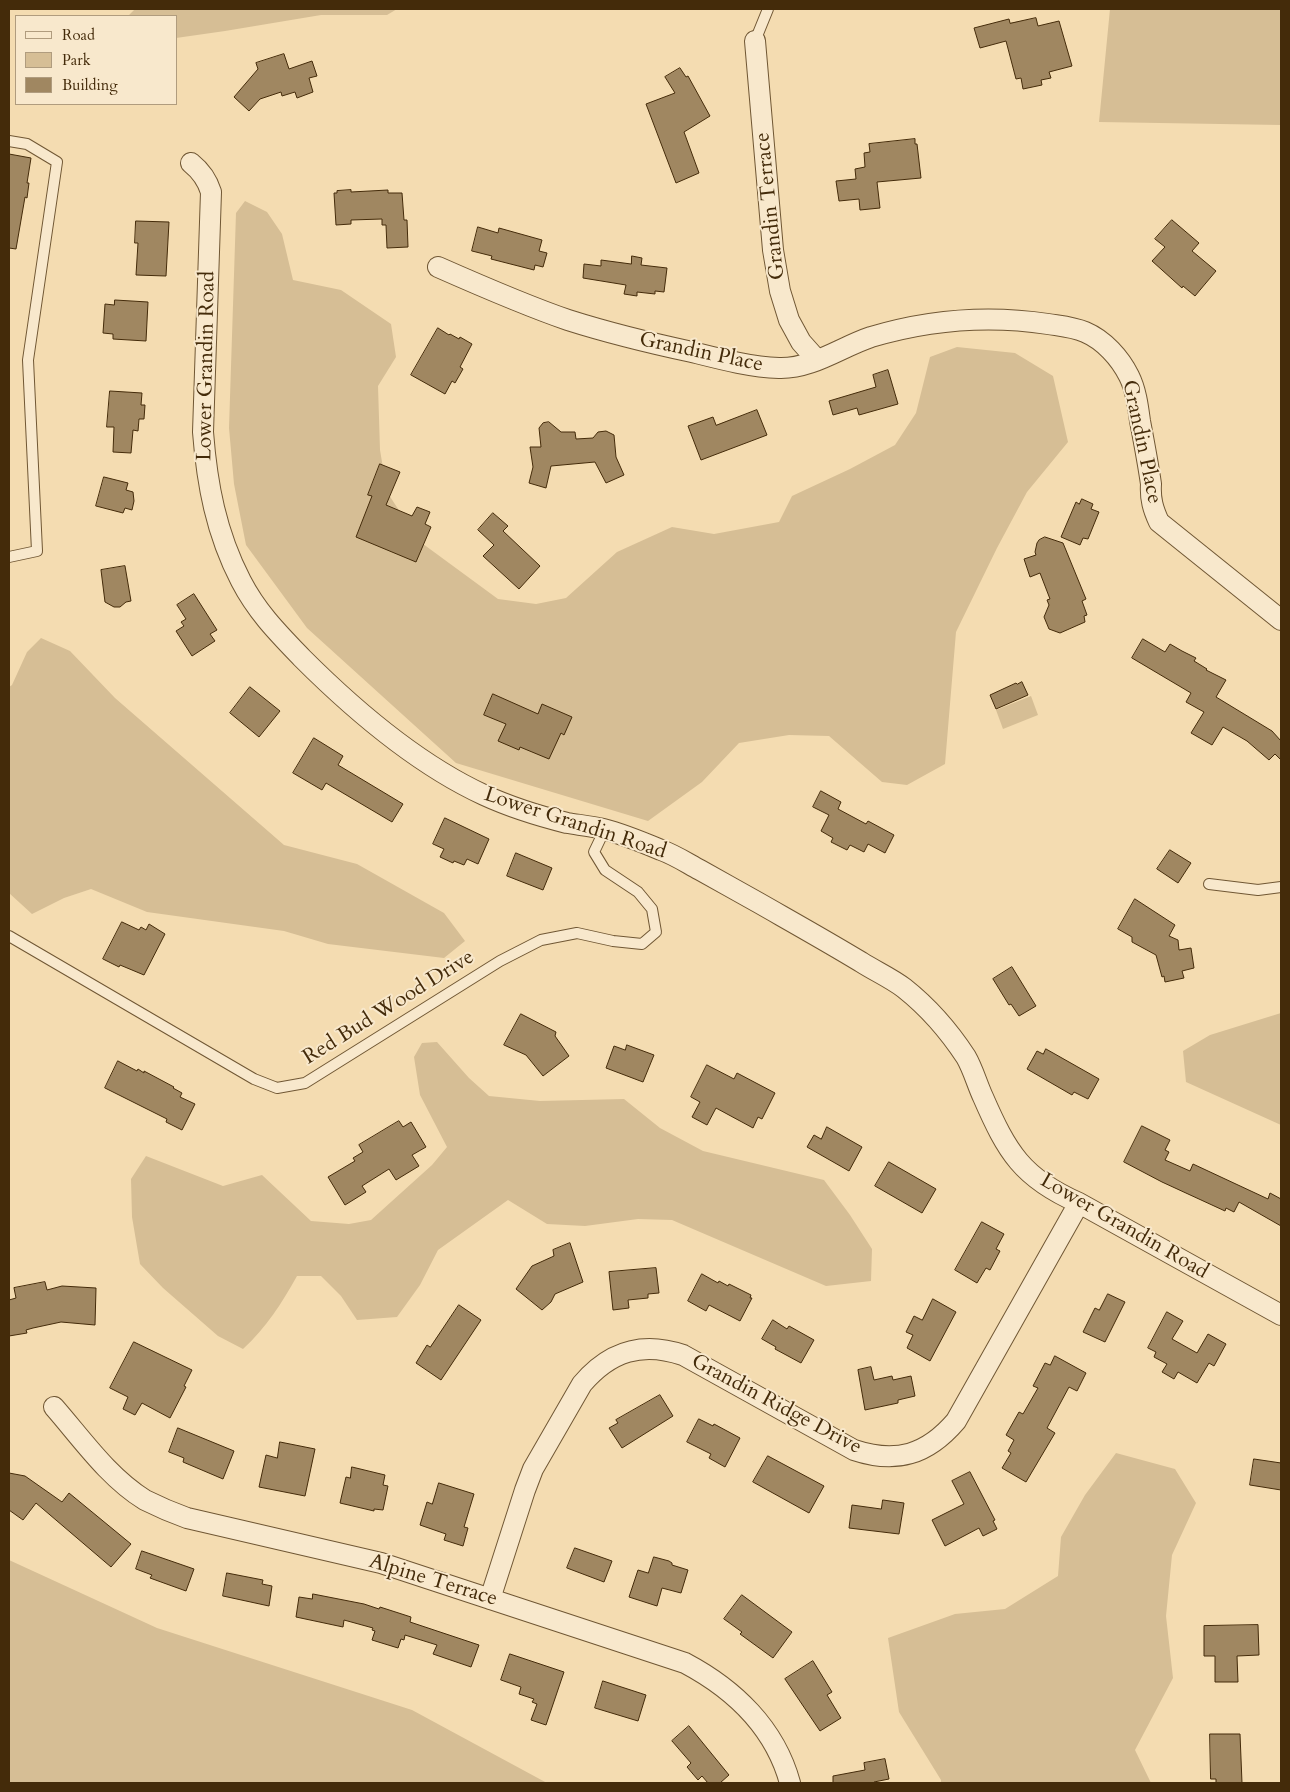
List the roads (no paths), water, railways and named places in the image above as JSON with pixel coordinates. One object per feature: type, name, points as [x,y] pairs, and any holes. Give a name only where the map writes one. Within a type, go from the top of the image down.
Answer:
[{"type":"street","name":"Grandin Terrace","points":[[754,41],[773,250],[780,291],[789,320],[800,342],[817,360]]},
{"type":"street","name":"Lower Grandin Road","points":[[191,162],[207,180],[211,192],[203,432],[206,470],[213,509],[225,546],[241,582],[261,615],[321,677],[368,718],[424,761],[450,777],[485,795],[521,810],[566,822],[605,829],[667,852],[821,938],[902,987],[938,1020],[967,1060],[1005,1144],[1019,1163],[1057,1193],[1079,1203],[1281,1315]]},
{"type":"street","name":"Grandin Place","points":[[438,267],[568,319],[630,338],[758,367],[782,368],[800,366],[870,338],[909,328],[950,322],[990,320],[1031,321],[1070,327],[1086,332],[1112,351],[1130,378],[1135,393],[1151,484],[1150,497],[1153,510],[1160,522],[1281,620]]},
{"type":"street","name":"Grandin Ridge Drive","points":[[490,1599],[533,1469],[582,1384],[592,1371],[605,1361],[636,1349],[668,1350],[684,1355],[854,1450],[886,1457],[918,1452],[939,1439],[956,1421],[1079,1203]]},
{"type":"street","name":"Alpine Terrace","points":[[54,1407],[108,1470],[126,1486],[166,1510],[188,1518],[381,1563],[685,1663],[706,1674],[737,1698],[759,1721],[776,1748],[790,1783]]},
{"type":"lane","points":[[754,41],[768,9]]},
{"type":"lane","points":[[9,141],[27,144],[57,162],[28,360],[37,551],[9,557]]},
{"type":"lane","name":"Red Bud Wood Drive","points":[[9,936],[254,1078],[277,1088],[305,1083],[500,961],[541,940],[577,933],[614,941],[642,944],[656,932],[652,910],[638,892],[606,870],[594,852],[605,829]]},
{"type":"lane","points":[[1209,884],[1258,890],[1281,887]]}]
